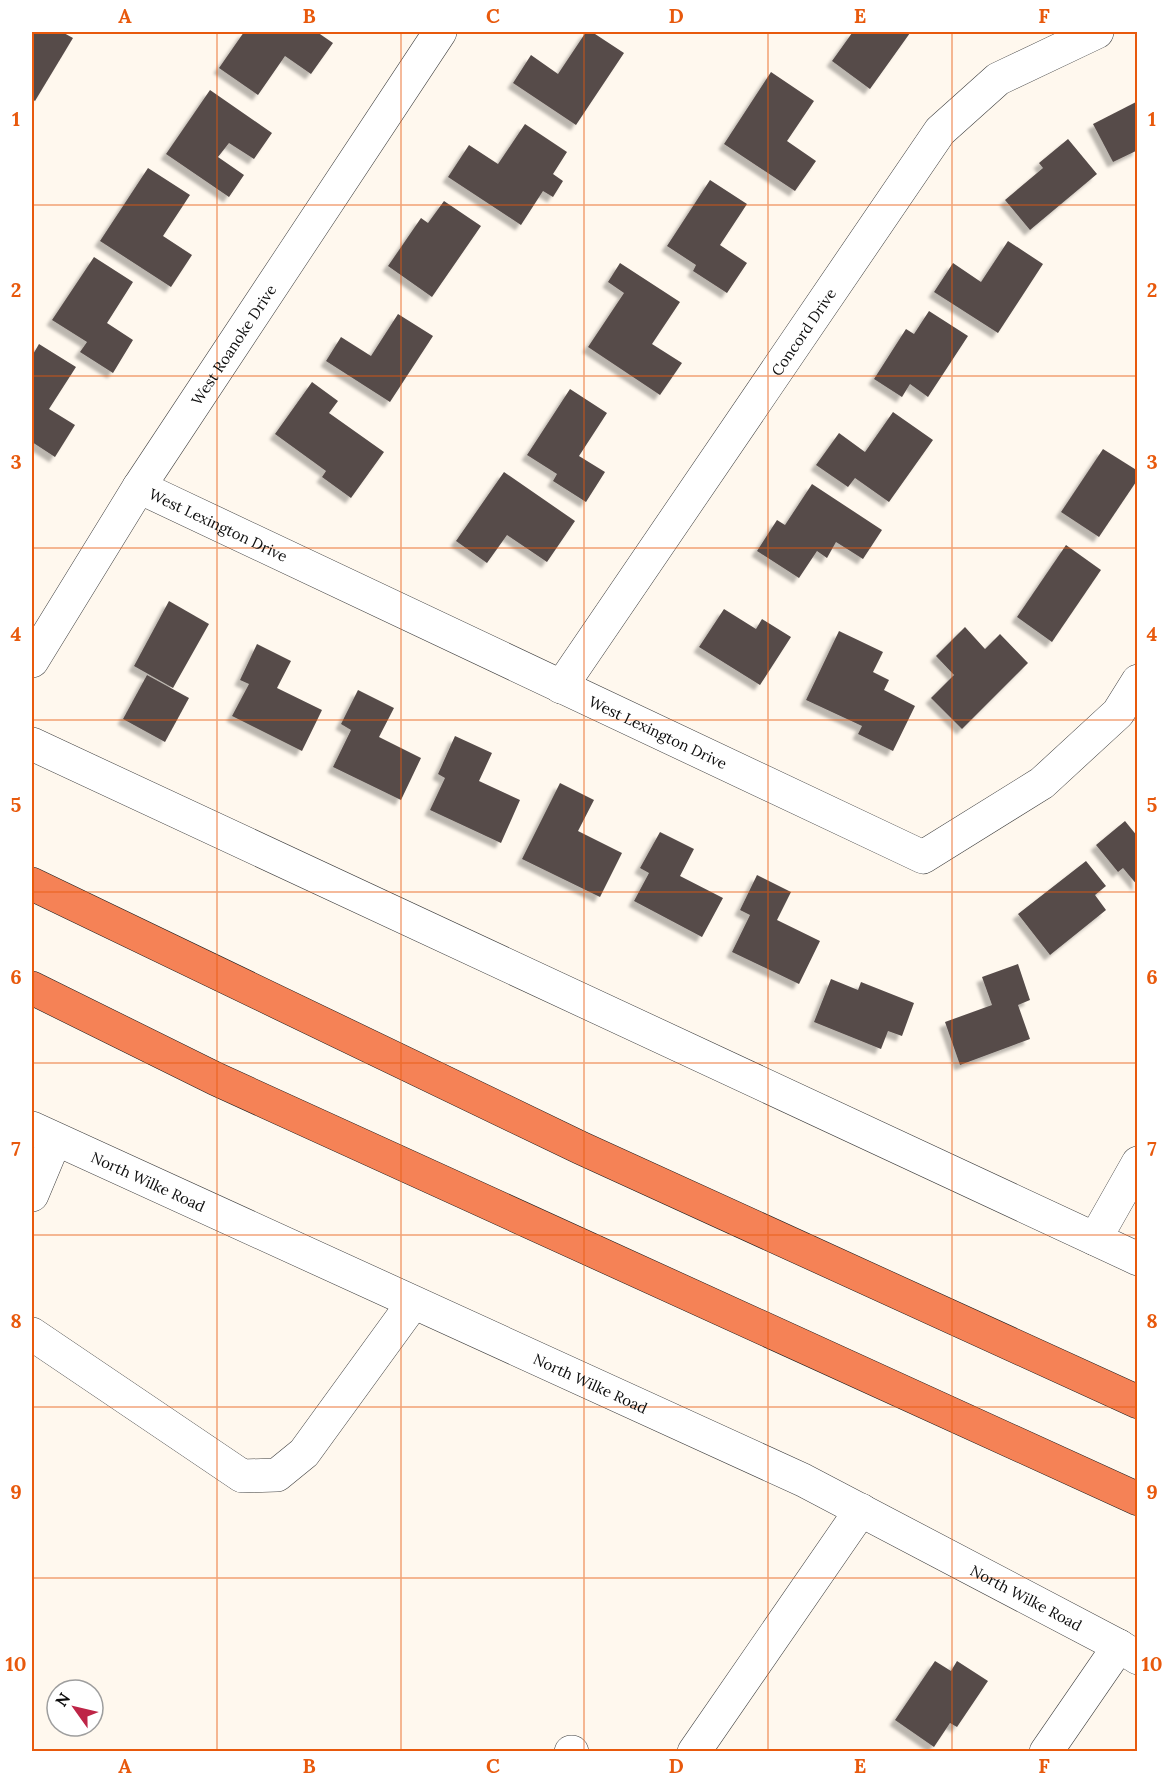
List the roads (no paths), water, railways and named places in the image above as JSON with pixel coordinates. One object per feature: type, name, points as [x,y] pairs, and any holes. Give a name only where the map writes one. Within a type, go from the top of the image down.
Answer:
[{"type":"highway","points":[[32,884],[581,1148],[1137,1402]]},
{"type":"highway","points":[[32,988],[216,1079],[1137,1499]]},
{"type":"street","name":"West Roanoke Drive","points":[[32,661],[139,487],[440,32]]},
{"type":"street","name":"Concord Drive","points":[[561,687],[940,131],[998,79],[1097,32]]},
{"type":"street","name":"West Lexington Drive","points":[[139,487],[923,857],[1042,783],[1118,713],[1137,681]]},
{"type":"street","points":[[32,744],[1137,1259]]},
{"type":"street","points":[[32,1195],[43,1134]]},
{"type":"street","name":"North Wilke Road","points":[[43,1134],[803,1480],[1128,1652]]},
{"type":"street","points":[[1095,1239],[1137,1163]]},
{"type":"street","points":[[32,1334],[242,1476],[277,1475],[304,1453],[413,1303]]},
{"type":"street","points":[[694,1752],[861,1510]]},
{"type":"street","points":[[1046,1752],[1128,1652]]}]
